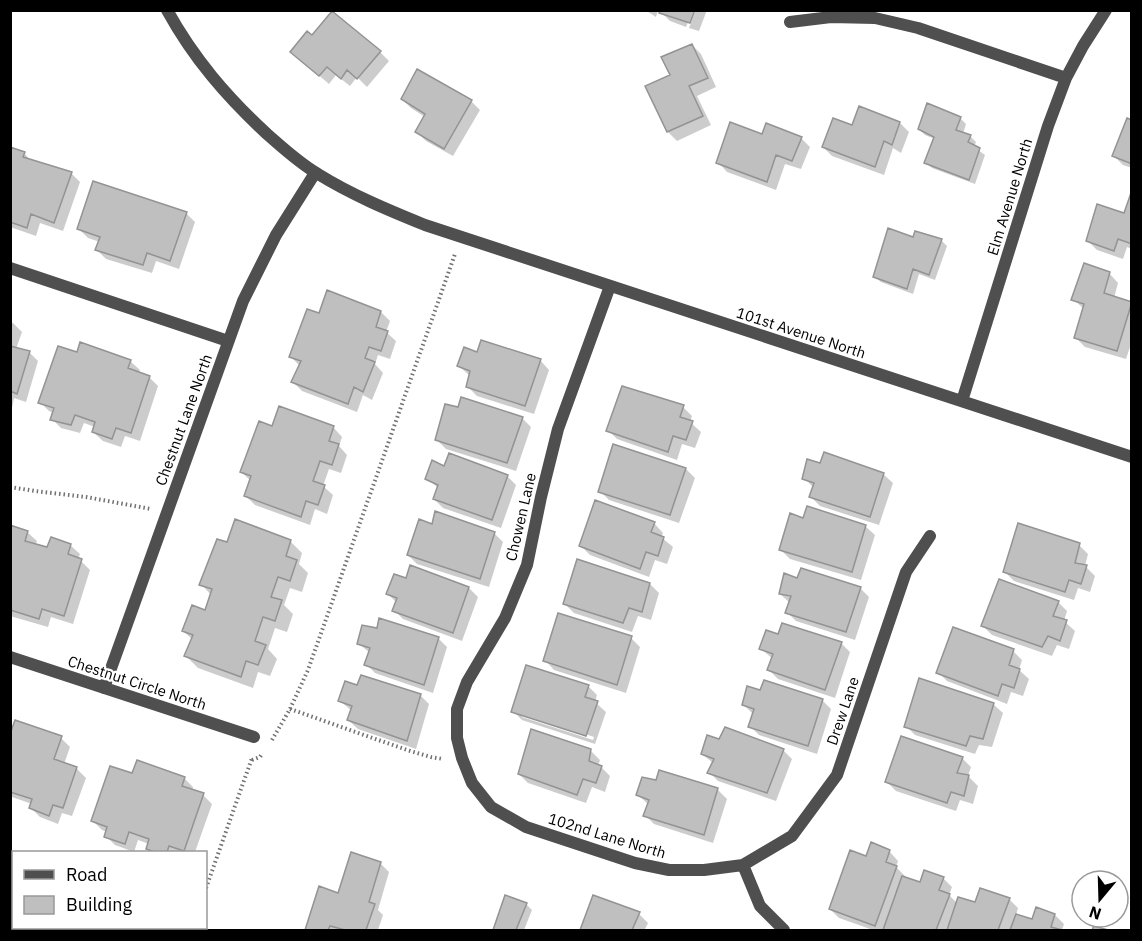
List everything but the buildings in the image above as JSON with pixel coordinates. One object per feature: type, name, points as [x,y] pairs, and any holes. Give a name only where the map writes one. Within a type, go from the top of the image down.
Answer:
[{"type":"street","name":"101st Avenue North","points":[[167,10],[215,82],[284,150],[315,172],[374,204],[425,225],[1131,457]]},
{"type":"street","name":"Elm Avenue North","points":[[962,401],[1048,126],[1066,78],[1106,10]]},
{"type":"street","points":[[790,22],[831,17],[875,18],[918,28],[1066,78]]},
{"type":"street","name":"Chestnut Lane North","points":[[104,688],[243,301],[276,235],[315,172]]},
{"type":"street","points":[[10,268],[228,341]]},
{"type":"street","name":"Chowen Lane","points":[[472,783],[457,738],[457,709],[466,682],[505,618],[527,565],[558,429],[609,286]]},
{"type":"street","name":"Drew Lane","points":[[743,865],[792,836],[837,775],[906,572],[930,536]]},
{"type":"street","name":"Chestnut Circle North","points":[[10,657],[254,737]]},
{"type":"street","name":"102nd Lane North","points":[[472,783],[491,807],[526,827],[635,863],[669,870],[704,870],[743,865]]},
{"type":"street","points":[[743,865],[760,906],[784,930]]},
{"type":"path","points":[[252,760],[260,757],[267,748],[290,710],[308,670],[461,236]]},
{"type":"path","points":[[10,487],[86,497],[167,512]]},
{"type":"path","points":[[290,710],[431,757],[462,758]]},
{"type":"path","points":[[207,885],[252,760],[254,737]]},
{"type":"shaded area","points":[[11,866],[12,929],[200,930],[11,930]]}]
